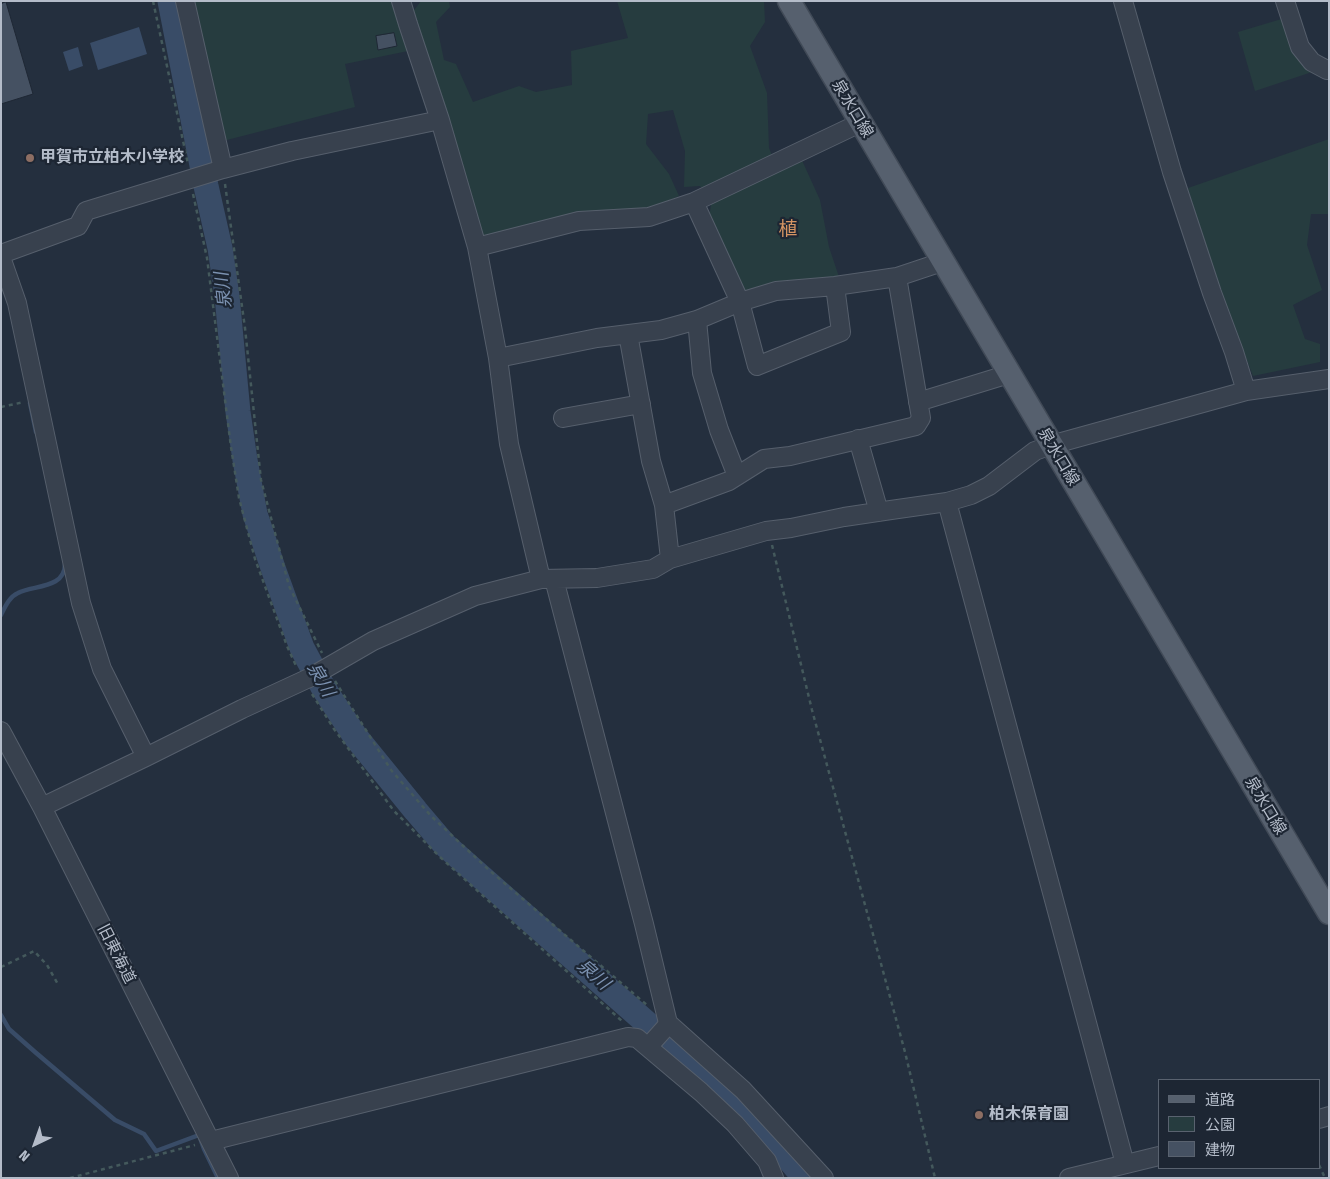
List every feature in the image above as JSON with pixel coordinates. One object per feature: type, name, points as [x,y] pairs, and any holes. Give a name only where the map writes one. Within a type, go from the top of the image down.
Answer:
[{"type":"main road","name":"泉水口線","points":[[789,1],[1329,913]]},
{"type":"street","points":[[185,1],[218,171]]},
{"type":"street","points":[[1123,1],[1172,172],[1246,391]]},
{"type":"street","points":[[1285,1],[1300,47],[1312,62],[1327,70],[1329,69]]},
{"type":"street","points":[[406,4],[477,247],[498,358],[509,444],[644,924],[666,1026],[744,1090],[824,1178]]},
{"type":"street","points":[[146,757],[102,670],[81,603],[17,303],[2,260],[4,254],[78,226],[86,211],[292,151],[440,120]]},
{"type":"street","points":[[477,247],[579,221],[649,217],[694,202],[860,123]]},
{"type":"street","points":[[694,202],[740,302],[757,366],[841,332],[835,286]]},
{"type":"street","points":[[498,358],[597,338],[662,330],[697,320],[740,302],[776,291],[835,286],[897,277],[942,262]]},
{"type":"street","points":[[664,505],[729,481],[764,459],[790,456],[916,426],[921,418],[897,277]]},
{"type":"street","points":[[697,320],[702,373],[719,430],[737,476]]},
{"type":"street","points":[[628,334],[651,461],[664,505],[670,560]]},
{"type":"street","points":[[918,402],[1009,374]]},
{"type":"street","points":[[42,807],[242,708],[306,680],[373,641],[475,596],[547,579],[597,578],[653,569],[670,560],[766,531],[947,502],[971,495],[989,486],[1035,451],[1051,445],[1246,391],[1329,379]]},
{"type":"street","points":[[563,418],[641,404]]},
{"type":"street","points":[[858,439],[879,512]]},
{"type":"street","points":[[947,502],[1125,1164]]},
{"type":"street","name":"旧東海道","points":[[1,731],[42,807],[229,1178]]},
{"type":"street","points":[[646,1042],[666,1026]]},
{"type":"street","points":[[211,1141],[628,1037],[646,1042],[735,1124],[767,1161],[774,1178]]},
{"type":"street","points":[[1068,1178],[1158,1156]]},
{"type":"path","points":[[153,1],[193,179],[193,202],[207,258],[239,498],[255,559],[287,646],[334,729],[394,811],[440,856],[646,1042]]},
{"type":"path","points":[[218,171],[245,328],[261,480],[289,586],[327,668],[391,770],[431,816],[489,870],[666,1026]]},
{"type":"path","points":[[1,407],[38,399]]},
{"type":"path","points":[[766,531],[773,547],[812,710],[905,1052],[935,1178]]},
{"type":"path","points":[[1,967],[34,951],[47,966],[59,986]]},
{"type":"path","points":[[70,1178],[211,1141]]},
{"type":"green space","points":[[192,1],[393,1],[408,51],[345,64],[355,107],[223,141]]},
{"type":"green space","points":[[421,1],[449,1],[450,7],[436,22],[444,60],[456,64],[473,102],[519,86],[536,92],[572,85],[571,51],[628,38],[617,1],[764,1],[765,22],[750,46],[767,93],[769,148],[778,170],[800,156],[820,200],[829,247],[840,280],[730,293],[707,231],[711,205],[700,186],[684,187],[685,151],[673,110],[648,114],[646,144],[669,174],[679,196],[661,204],[578,224],[578,231],[486,252],[411,14]]},
{"type":"green space","points":[[1285,18],[1312,72],[1255,91],[1238,32]]},
{"type":"green space","points":[[1329,139],[1329,214],[1311,214],[1307,245],[1322,290],[1293,305],[1305,339],[1320,344],[1320,362],[1253,376],[1212,270],[1188,188]]},
{"type":"water","points":[[139,27],[147,54],[98,70],[90,43]]},
{"type":"water","points":[[78,47],[83,66],[69,71],[63,52]]},
{"type":"building","points":[[6,2],[33,94],[1,104],[1,4]]},
{"type":"building","points":[[394,33],[397,46],[378,50],[376,36]]},
{"type":"waterway","name":"泉川","points":[[170,1],[220,248],[227,296],[238,412],[255,514],[302,648],[324,689],[355,736],[445,845],[751,1115],[805,1178]]},
{"type":"waterway","points":[[30,403],[36,432]]},
{"type":"waterway","points":[[1,615],[15,595],[24,590],[47,585],[60,578],[64,572],[65,564]]},
{"type":"waterway","points":[[1,1015],[9,1029],[35,1052],[115,1120],[144,1134],[156,1151],[199,1135],[218,1178]]},
{"type":"place","name":"甲賀市立柏木小学校","points":[[30,158]]},
{"type":"place","name":"柏木保育園","points":[[979,1115]]},
{"type":"district","name":"植","points":[[788,230]]}]
